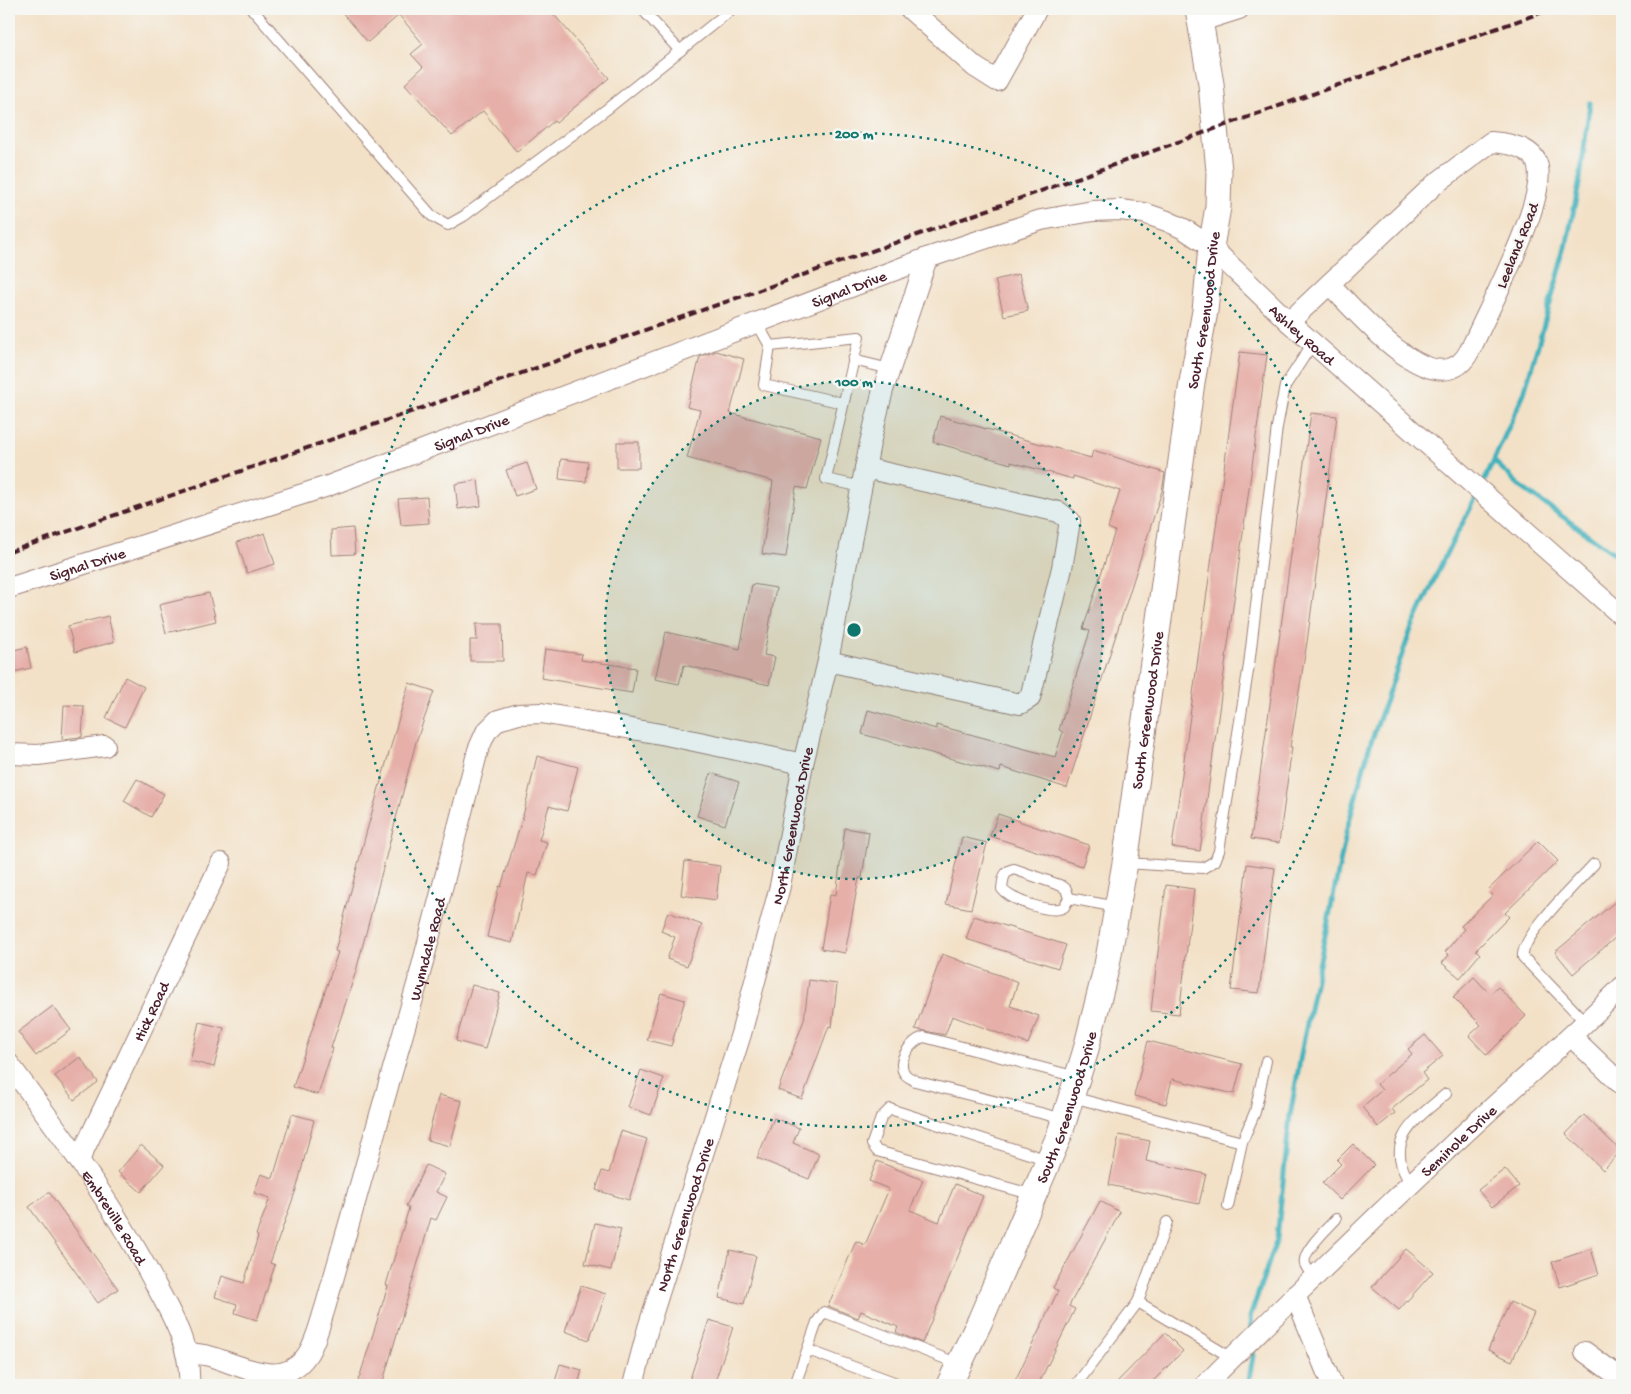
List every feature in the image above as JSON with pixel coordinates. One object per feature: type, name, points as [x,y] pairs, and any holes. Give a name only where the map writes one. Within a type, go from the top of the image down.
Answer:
[{"type":"street","points":[[910,9],[975,67],[997,81],[1038,9]]},
{"type":"street","points":[[1200,15],[1238,9]]},
{"type":"street","name":"South Greenwood Drive","points":[[954,1375],[1034,1195],[1071,1098],[1106,965],[1117,908],[1125,863],[1192,382],[1206,311],[1211,247],[1218,207],[1219,171],[1211,84],[1200,15]]},
{"type":"street","name":"Leeland Road","points":[[1290,322],[1329,284],[1434,185],[1491,142],[1510,143],[1527,152],[1538,166],[1539,182],[1533,210],[1474,342],[1465,359],[1452,368],[1435,369],[1411,360],[1392,346],[1329,284]]},
{"type":"street","name":"Ashley Road","points":[[927,258],[1041,220],[1094,211],[1144,213],[1184,228],[1211,247],[1313,343],[1622,616]]},
{"type":"street","name":"Signal Drive","points":[[9,588],[328,486],[927,258]]},
{"type":"street","name":"North Greenwood Drive","points":[[633,1385],[648,1328],[741,1034],[780,886],[803,764],[828,661],[880,399],[927,258]]},
{"type":"street","points":[[828,661],[1020,704],[1030,698],[1062,568],[1070,521],[1059,512],[863,477]]},
{"type":"street","name":"Wynndale Road","points":[[186,1353],[208,1356],[259,1373],[278,1373],[293,1370],[307,1355],[325,1308],[418,981],[478,750],[486,732],[498,720],[519,714],[541,713],[666,735],[803,764]]},
{"type":"street","points":[[9,754],[38,755],[105,746]]},
{"type":"street","name":"Hick Road","points":[[79,1160],[221,863]]},
{"type":"street","name":"Seminole Drive","points":[[1206,1385],[1295,1294],[1572,1037],[1622,987]]},
{"type":"street","points":[[1572,1037],[1622,1085]]},
{"type":"street","name":"Embreville Road","points":[[9,1064],[79,1160],[130,1237],[168,1307],[186,1353],[190,1370],[189,1385]]},
{"type":"street","points":[[1295,1294],[1332,1385]]},
{"type":"street","points":[[1585,1352],[1622,1379]]},
{"type":"lane","points":[[252,9],[432,216],[448,225],[480,204],[732,9]]},
{"type":"lane","points":[[642,9],[680,51]]},
{"type":"lane","points":[[757,323],[770,346],[764,385],[843,403]]},
{"type":"lane","points":[[770,346],[859,336],[826,479],[863,477]]},
{"type":"lane","points":[[1125,863],[1203,868],[1215,861],[1219,851],[1249,665],[1277,427],[1285,386],[1313,343]]},
{"type":"lane","points":[[853,360],[890,369]]},
{"type":"lane","points":[[1586,1023],[1523,957],[1522,951],[1525,942],[1542,921],[1594,864]]},
{"type":"lane","points":[[1014,869],[1062,886],[1069,898],[1064,907],[1055,910],[1014,899],[1002,889],[1003,878],[1006,872],[1014,869]]},
{"type":"lane","points":[[1069,898],[1117,908]]},
{"type":"lane","points":[[1071,1098],[916,1081],[905,1074],[902,1065],[909,1046],[915,1039],[924,1037],[1071,1098],[1242,1142]]},
{"type":"lane","points":[[1228,1206],[1242,1142],[1255,1112],[1266,1061]]},
{"type":"lane","points":[[1412,1184],[1401,1169],[1398,1149],[1403,1136],[1422,1114],[1446,1094]]},
{"type":"lane","points":[[1034,1195],[888,1156],[876,1151],[872,1144],[881,1118],[890,1109],[1048,1160]]},
{"type":"lane","points":[[1314,1276],[1305,1264],[1304,1259],[1313,1244],[1336,1219]]},
{"type":"lane","points":[[1076,1385],[1138,1302],[1167,1222]]},
{"type":"lane","points":[[1138,1302],[1232,1358]]},
{"type":"lane","points":[[795,1385],[817,1322],[824,1312],[954,1375]]},
{"type":"lane","points":[[808,1350],[902,1385]]},
{"type":"building","points":[[339,9],[549,9],[609,78],[556,123],[554,121],[517,152],[483,111],[452,136],[405,84],[423,67],[411,54],[423,44],[399,15],[368,42]]},
{"type":"building","points":[[1019,274],[1028,311],[1004,316],[995,280]]},
{"type":"building","points":[[716,351],[744,359],[730,413],[821,437],[807,489],[796,487],[786,557],[762,554],[773,481],[687,458],[700,410],[687,407],[700,357]]},
{"type":"building","points":[[1240,352],[1267,355],[1200,851],[1172,847]]},
{"type":"building","points":[[1311,413],[1337,416],[1307,642],[1290,747],[1292,747],[1279,843],[1251,839]]},
{"type":"building","points":[[940,416],[1091,458],[1093,450],[1165,473],[1162,491],[1067,788],[1001,767],[1000,772],[862,734],[868,710],[936,729],[936,725],[1055,757],[1063,732],[1059,730],[1090,631],[1083,629],[1115,531],[1108,528],[1120,491],[1073,476],[1073,479],[933,442]]},
{"type":"building","points":[[617,442],[639,442],[639,468],[617,468]]},
{"type":"building","points":[[561,459],[588,462],[586,482],[559,479]]},
{"type":"building","points":[[527,463],[536,489],[515,496],[506,470]]},
{"type":"building","points":[[478,480],[481,506],[458,509],[455,484]]},
{"type":"building","points":[[427,497],[429,523],[401,525],[398,499]]},
{"type":"building","points":[[353,528],[355,554],[332,555],[331,530]]},
{"type":"building","points":[[265,533],[275,564],[247,573],[237,542]]},
{"type":"building","points":[[752,584],[776,588],[764,655],[775,657],[769,685],[684,665],[679,684],[655,679],[666,632],[740,649]]},
{"type":"building","points":[[209,593],[216,621],[166,633],[159,605]]},
{"type":"building","points":[[108,616],[114,642],[75,652],[68,626]]},
{"type":"building","points":[[476,624],[502,624],[503,661],[470,661],[470,640],[477,640]]},
{"type":"building","points":[[27,647],[31,668],[9,673],[9,651]]},
{"type":"building","points":[[545,649],[582,654],[581,660],[636,668],[632,693],[541,678]]},
{"type":"building","points":[[125,677],[144,687],[125,727],[106,718]]},
{"type":"building","points":[[409,683],[434,691],[416,742],[356,971],[318,1095],[293,1087],[338,952],[335,951]]},
{"type":"building","points":[[64,705],[84,706],[82,737],[62,739]]},
{"type":"building","points":[[537,756],[578,767],[567,811],[549,806],[539,840],[547,842],[537,875],[528,873],[512,943],[487,937],[499,886],[501,887],[523,816]]},
{"type":"building","points":[[711,773],[739,782],[725,825],[697,816]]},
{"type":"building","points":[[137,779],[164,794],[151,817],[124,801]]},
{"type":"building","points":[[998,814],[1089,845],[1082,866],[990,836]]},
{"type":"building","points":[[845,828],[869,832],[862,878],[859,878],[845,953],[821,949],[830,894],[836,895]]},
{"type":"building","points":[[962,837],[987,843],[971,909],[946,904]]},
{"type":"building","points":[[1538,841],[1558,861],[1505,913],[1509,917],[1476,950],[1480,954],[1460,978],[1442,963],[1449,955],[1445,952],[1464,929],[1461,926],[1493,895],[1488,890]]},
{"type":"building","points":[[685,861],[720,866],[716,900],[681,895]]},
{"type":"building","points":[[1247,864],[1275,868],[1259,993],[1231,990]]},
{"type":"building","points":[[1166,885],[1194,889],[1179,1014],[1151,1011]]},
{"type":"building","points":[[1622,896],[1622,932],[1573,974],[1555,952]]},
{"type":"building","points":[[668,912],[702,925],[687,966],[667,959],[675,937],[661,931]]},
{"type":"building","points":[[974,916],[1066,945],[1058,968],[966,939]]},
{"type":"building","points":[[942,954],[1018,982],[1010,1006],[1039,1016],[1028,1044],[952,1016],[945,1035],[915,1029]]},
{"type":"building","points":[[1474,977],[1490,994],[1498,987],[1526,1016],[1487,1055],[1469,1036],[1481,1025],[1453,997]]},
{"type":"building","points":[[809,980],[837,984],[832,1027],[829,1026],[802,1099],[778,1090],[804,1020]]},
{"type":"building","points":[[472,985],[500,993],[485,1049],[456,1041]]},
{"type":"building","points":[[661,993],[685,1000],[671,1046],[647,1040]]},
{"type":"building","points":[[53,1006],[71,1030],[36,1056],[18,1032]]},
{"type":"building","points":[[199,1022],[224,1028],[214,1067],[190,1061]]},
{"type":"building","points":[[1425,1035],[1443,1056],[1422,1073],[1427,1080],[1392,1109],[1395,1113],[1378,1127],[1362,1107],[1382,1090],[1377,1084],[1412,1054],[1408,1049]]},
{"type":"building","points":[[1148,1041],[1242,1064],[1234,1094],[1172,1079],[1166,1104],[1134,1096]]},
{"type":"building","points":[[80,1057],[98,1082],[74,1100],[55,1076]]},
{"type":"building","points":[[641,1070],[664,1078],[651,1115],[628,1107]]},
{"type":"building","points":[[439,1095],[462,1101],[450,1146],[427,1140]]},
{"type":"building","points":[[292,1114],[314,1120],[297,1187],[270,1263],[275,1265],[257,1320],[235,1313],[237,1304],[215,1297],[222,1276],[244,1283],[258,1236],[256,1235],[270,1198],[254,1193],[261,1174],[273,1178]]},
{"type":"building","points":[[1584,1115],[1621,1151],[1603,1170],[1566,1134]]},
{"type":"building","points":[[774,1118],[799,1128],[793,1143],[819,1154],[809,1179],[757,1158]]},
{"type":"building","points":[[621,1131],[647,1139],[629,1200],[596,1190],[602,1171],[609,1173]]},
{"type":"building","points":[[1119,1135],[1150,1141],[1146,1161],[1206,1174],[1199,1204],[1109,1185]]},
{"type":"building","points":[[1353,1144],[1374,1165],[1340,1200],[1322,1183],[1341,1164],[1337,1160]]},
{"type":"building","points":[[141,1145],[164,1165],[141,1192],[118,1172]]},
{"type":"building","points":[[877,1161],[923,1180],[910,1210],[939,1222],[955,1184],[983,1196],[922,1343],[896,1332],[898,1327],[861,1311],[858,1318],[828,1306],[856,1241],[865,1245],[889,1189],[869,1181]]},
{"type":"building","points":[[426,1165],[445,1174],[436,1192],[447,1197],[436,1220],[431,1218],[382,1385],[357,1385],[388,1286],[386,1285],[409,1208],[406,1206]]},
{"type":"building","points":[[1505,1169],[1519,1186],[1492,1207],[1478,1190]]},
{"type":"building","points":[[49,1192],[118,1289],[98,1303],[29,1207]]},
{"type":"building","points":[[1100,1201],[1120,1212],[1069,1306],[1075,1309],[1038,1385],[1013,1385],[1058,1291],[1053,1288]]},
{"type":"building","points":[[595,1223],[621,1229],[611,1270],[585,1264]]},
{"type":"building","points":[[1406,1249],[1433,1272],[1399,1310],[1372,1287]]},
{"type":"building","points":[[1591,1249],[1599,1274],[1560,1287],[1552,1262]]},
{"type":"building","points":[[730,1250],[756,1256],[744,1304],[719,1298]]},
{"type":"building","points":[[581,1286],[606,1294],[589,1340],[565,1331]]},
{"type":"building","points":[[1510,1302],[1534,1313],[1512,1361],[1488,1350]]},
{"type":"building","points":[[709,1320],[733,1327],[714,1385],[688,1385]]},
{"type":"building","points":[[1165,1333],[1183,1351],[1149,1385],[1114,1385]]},
{"type":"building","points":[[560,1364],[582,1370],[578,1385],[554,1385]]},
{"type":"waterway","points":[[1482,486],[1524,393],[1565,252],[1580,179],[1590,103]]},
{"type":"waterway","points":[[1494,461],[1521,487],[1622,559]]},
{"type":"waterway","points":[[1251,1331],[1250,1317],[1277,1239],[1290,1116],[1347,829],[1369,748],[1410,632],[1446,554],[1477,496]]},
{"type":"waterway","points":[[1248,1385],[1253,1347]]},
{"type":"railway","points":[[9,552],[906,239],[1551,9]]}]
